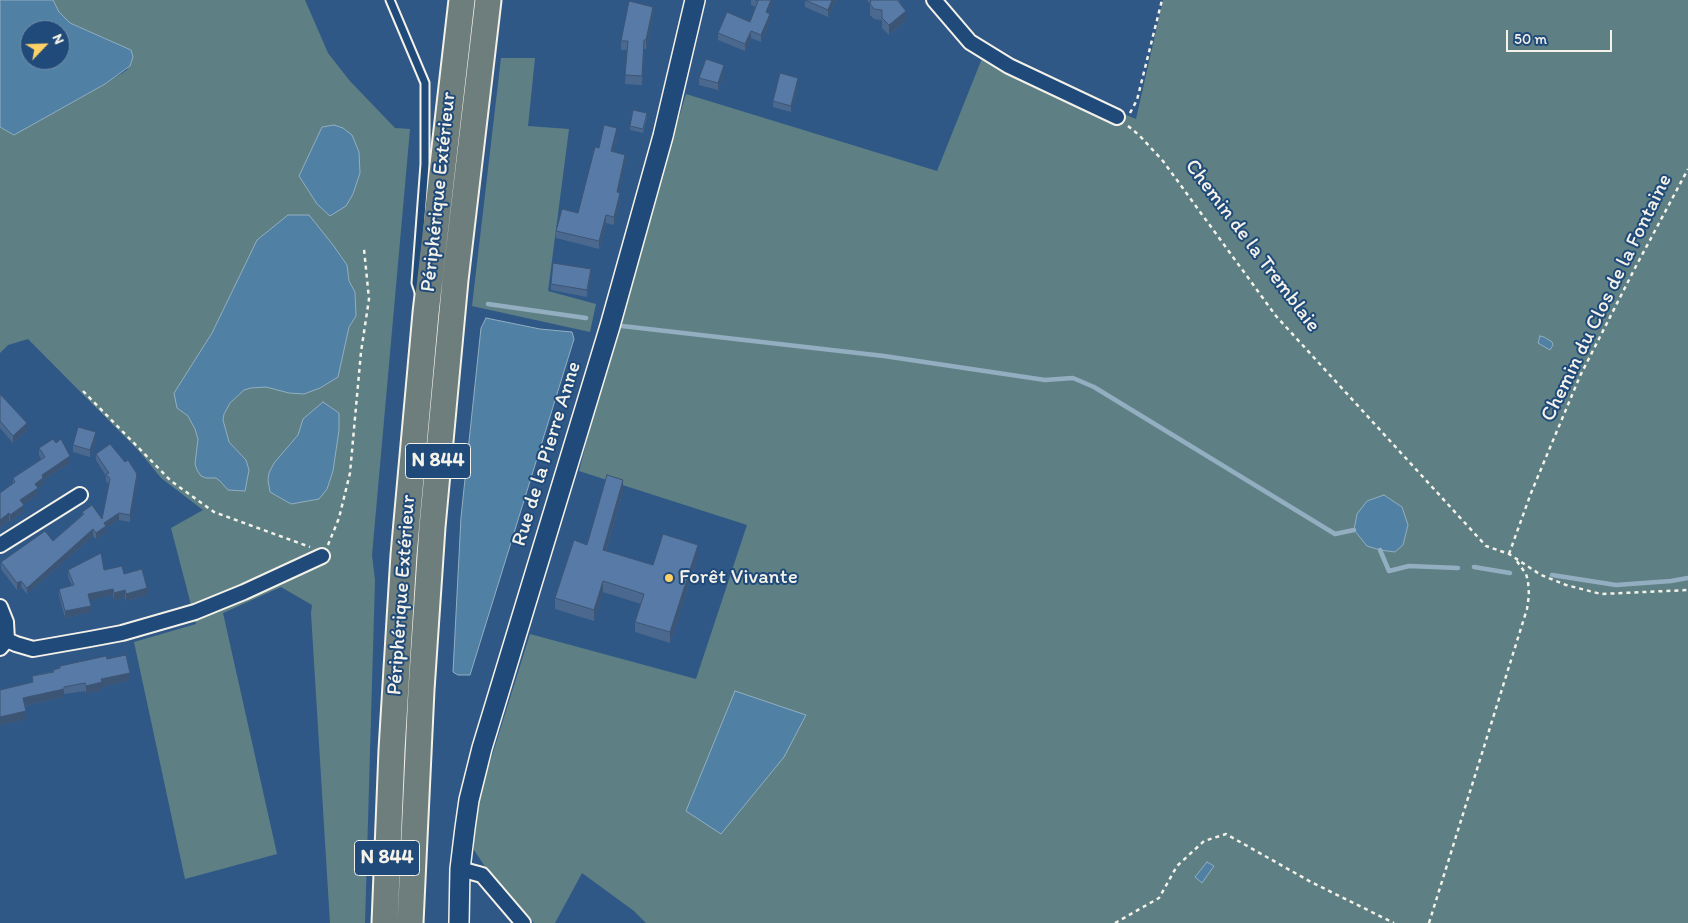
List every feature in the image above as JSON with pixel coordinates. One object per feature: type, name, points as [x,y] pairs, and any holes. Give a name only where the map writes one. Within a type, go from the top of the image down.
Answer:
[{"type":"highway","name":"Périphérique Extérieur","points":[[385,923],[390,784],[398,646],[426,313],[462,0]]},
{"type":"highway","name":"N 844","points":[[410,923],[421,690],[434,507],[456,271],[488,0]]},
{"type":"street","name":"Rue de la Pierre Anne","points":[[459,923],[460,869],[470,800],[482,748],[610,326],[663,136],[695,0]]},
{"type":"street","points":[[934,0],[970,42],[1009,66],[1117,117]]},
{"type":"street","points":[[0,545],[80,495]]},
{"type":"street","points":[[0,607],[6,622],[4,644],[16,644],[33,648],[122,633],[195,612],[322,556]]},
{"type":"street","points":[[460,869],[482,875],[524,923]]},
{"type":"lane","points":[[390,0],[425,84],[425,164],[416,283],[426,313]]},
{"type":"path","points":[[1117,117],[1130,113],[1137,100],[1162,0]]},
{"type":"path","name":"Chemin de la Tremblaie","points":[[1117,117],[1139,135],[1163,161],[1276,316],[1486,546],[1509,554],[1541,575],[1566,585],[1601,594],[1688,590]]},
{"type":"path","name":"Chemin du Clos de la Fontaine","points":[[1509,554],[1531,493],[1580,376],[1688,168]]},
{"type":"path","points":[[83,391],[171,481],[214,512],[304,544],[322,556],[339,518],[350,473],[360,361],[369,299],[364,249]]},
{"type":"path","points":[[1429,923],[1526,609],[1529,587],[1526,574],[1518,561],[1509,554]]},
{"type":"path","points":[[1115,923],[1159,898],[1178,866],[1204,841],[1226,834],[1312,882],[1394,923]]},
{"type":"green space","points":[[53,0],[305,0],[328,53],[349,80],[395,128],[410,129],[372,555],[375,580],[365,923],[330,923],[312,605],[281,587],[223,613],[277,854],[185,879],[134,642],[196,624],[171,528],[203,510],[161,478],[139,451],[28,339],[8,345],[0,353],[0,127],[14,135],[105,84],[127,70],[132,62],[131,50],[70,23],[70,20],[67,20],[59,12]]},
{"type":"green space","points":[[1163,0],[1688,0],[1688,923],[646,923],[634,911],[582,873],[555,923],[534,923],[486,868],[474,850],[472,827],[476,807],[530,634],[696,679],[747,525],[579,471],[617,324],[686,94],[937,171],[983,56],[1136,119]]},
{"type":"green space","points":[[501,58],[535,58],[528,126],[569,129],[548,291],[596,304],[590,332],[472,306]]},
{"type":"water","points":[[0,0],[53,0],[59,12],[67,20],[20,20],[20,70],[70,70],[70,23],[131,50],[133,57],[130,66],[105,84],[14,135],[0,127]]},
{"type":"water","points":[[334,125],[343,128],[352,135],[359,152],[360,173],[353,194],[346,206],[330,216],[317,204],[299,176],[322,127]]},
{"type":"water","points":[[288,215],[309,215],[347,265],[349,281],[355,292],[356,316],[349,327],[338,377],[320,388],[304,394],[289,393],[266,387],[251,388],[244,390],[230,403],[223,420],[229,442],[246,460],[249,470],[245,491],[228,490],[216,478],[201,476],[197,470],[195,464],[198,439],[188,416],[177,408],[174,393],[212,333],[257,240]]},
{"type":"water","points":[[486,318],[540,329],[572,332],[574,339],[470,675],[458,675],[453,672],[461,517],[481,328]]},
{"type":"water","points":[[1540,336],[1552,342],[1553,345],[1550,350],[1538,343]]},
{"type":"water","points":[[323,402],[339,413],[339,430],[333,471],[327,489],[319,499],[291,504],[270,492],[269,473],[274,463],[298,435],[303,419]]},
{"type":"water","points":[[1384,495],[1402,507],[1408,525],[1403,545],[1395,552],[1367,546],[1354,530],[1357,514],[1367,501]]},
{"type":"water","points":[[735,691],[806,715],[784,757],[721,834],[686,811]]},
{"type":"water","points":[[1207,862],[1214,866],[1202,883],[1195,877]]},
{"type":"building","points":[[756,0],[771,0],[766,12],[770,14],[761,35],[751,31],[745,44],[718,33],[727,12],[750,22],[758,1]]},
{"type":"building","points":[[805,0],[832,0],[828,10]]},
{"type":"building","points":[[871,0],[900,0],[898,1],[906,11],[889,25],[882,18],[882,10],[874,9],[870,4]]},
{"type":"building","points":[[629,1],[653,7],[646,40],[644,40],[642,76],[625,75],[628,41],[621,41]]},
{"type":"building","points":[[706,59],[724,65],[718,83],[699,78]]},
{"type":"building","points":[[780,73],[798,78],[791,106],[773,101]]},
{"type":"building","points":[[633,110],[647,113],[643,129],[630,126]]},
{"type":"building","points":[[604,125],[617,128],[611,151],[625,155],[617,192],[620,193],[614,217],[606,215],[599,241],[556,231],[562,209],[578,213],[595,147],[599,148]]},
{"type":"building","points":[[553,263],[591,269],[587,290],[551,284]]},
{"type":"building","points":[[0,394],[27,423],[13,436],[0,421]]},
{"type":"building","points":[[78,427],[96,432],[90,450],[73,445]]},
{"type":"building","points":[[53,439],[56,443],[61,439],[70,456],[42,475],[43,478],[35,484],[38,488],[20,500],[24,505],[0,520],[0,493],[15,482],[13,478],[45,457],[39,448]]},
{"type":"building","points":[[110,444],[125,462],[128,460],[137,474],[130,515],[119,513],[104,523],[106,526],[96,533],[93,529],[27,588],[21,581],[17,583],[1,562],[45,531],[53,541],[84,514],[82,512],[92,505],[102,519],[110,479],[106,474],[109,473],[96,454]]},
{"type":"building","points":[[607,475],[623,480],[603,550],[653,565],[663,534],[698,545],[670,632],[635,622],[644,594],[603,581],[594,610],[555,598],[574,540],[587,545]]},
{"type":"building","points":[[101,553],[104,570],[122,566],[124,574],[142,569],[147,588],[126,594],[125,590],[114,593],[113,589],[88,594],[91,606],[65,611],[59,589],[74,585],[68,570]]},
{"type":"building","points":[[126,655],[130,673],[101,679],[102,682],[86,686],[85,683],[64,687],[64,689],[23,698],[26,711],[0,717],[0,690],[33,682],[32,676],[54,672],[53,670],[60,668],[60,666],[106,656],[107,659]]},
{"type":"waterway","points":[[488,304],[586,318]]},
{"type":"waterway","points":[[622,326],[884,356],[1045,380],[1073,378],[1094,387],[1335,534],[1354,530]]},
{"type":"waterway","points":[[1380,550],[1389,571],[1409,566],[1458,568]]},
{"type":"waterway","points":[[1474,567],[1510,573]]},
{"type":"waterway","points":[[1552,575],[1616,585],[1688,578]]},
{"type":"place","name":"Forêt Vivante","points":[[669,578]]}]
